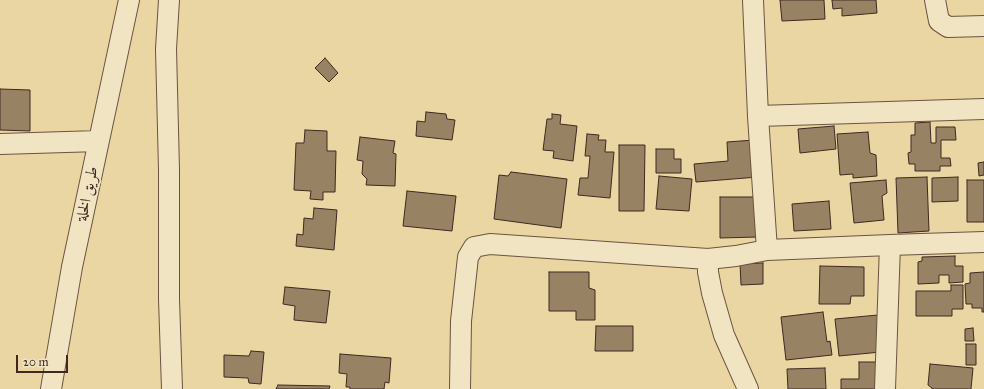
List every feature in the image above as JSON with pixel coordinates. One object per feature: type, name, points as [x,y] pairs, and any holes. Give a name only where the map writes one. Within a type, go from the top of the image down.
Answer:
[{"type":"street","name":"طريق الخلة","points":[[51,389],[72,267],[129,0]]},
{"type":"street","points":[[169,0],[166,49],[169,170],[169,299],[172,389]]},
{"type":"street","points":[[753,0],[758,116],[767,250]]},
{"type":"street","points":[[935,0],[939,21],[948,27],[984,26]]},
{"type":"street","points":[[758,116],[984,109]]},
{"type":"street","points":[[0,144],[99,141]]},
{"type":"street","points":[[460,389],[462,314],[468,257],[474,247],[490,244],[708,259],[736,256],[767,250],[984,242]]},
{"type":"street","points":[[885,389],[890,245]]},
{"type":"street","points":[[708,259],[708,272],[712,293],[724,335],[748,389]]},
{"type":"building","points":[[780,0],[824,0],[825,19],[782,21]]},
{"type":"building","points":[[832,0],[876,0],[877,13],[842,16],[842,8],[833,9]]},
{"type":"building","points":[[325,58],[338,73],[329,82],[315,68]]},
{"type":"building","points":[[0,89],[30,90],[30,131],[0,130]]},
{"type":"building","points":[[426,112],[446,114],[447,119],[455,120],[452,140],[416,136],[417,121],[425,122]]},
{"type":"building","points":[[552,114],[561,115],[560,124],[577,126],[573,161],[553,158],[554,151],[543,150],[547,119],[552,119]]},
{"type":"building","points":[[930,122],[931,143],[936,143],[936,127],[955,127],[956,140],[941,140],[941,158],[950,158],[951,166],[940,166],[940,171],[915,171],[915,164],[909,164],[908,153],[911,152],[911,135],[915,135],[915,123]]},
{"type":"building","points":[[834,126],[836,149],[800,153],[798,129]]},
{"type":"building","points":[[305,130],[327,131],[327,151],[336,151],[335,192],[323,192],[323,200],[310,199],[311,191],[294,190],[296,143],[304,143]]},
{"type":"building","points":[[868,132],[870,153],[876,155],[877,176],[853,178],[853,174],[840,175],[837,134]]},
{"type":"building","points":[[587,134],[599,135],[598,140],[606,140],[605,152],[614,152],[610,198],[578,195],[580,178],[588,178],[590,156],[585,156]]},
{"type":"building","points":[[360,137],[395,141],[393,153],[396,154],[395,186],[366,185],[367,179],[362,174],[363,161],[357,160]]},
{"type":"building","points":[[754,140],[758,177],[696,182],[694,164],[728,161],[727,142]]},
{"type":"building","points":[[619,145],[645,145],[644,211],[619,211]]},
{"type":"building","points":[[656,149],[674,149],[674,159],[681,159],[681,173],[656,173]]},
{"type":"building","points":[[984,162],[984,175],[979,176],[978,163]]},
{"type":"building","points":[[511,172],[567,179],[561,228],[494,219],[499,175],[508,176]]},
{"type":"building","points":[[659,176],[692,179],[689,211],[656,209]]},
{"type":"building","points":[[927,177],[929,231],[898,233],[896,178]]},
{"type":"building","points":[[958,177],[958,201],[932,202],[932,178]]},
{"type":"building","points":[[886,180],[887,193],[882,196],[884,220],[854,223],[850,183]]},
{"type":"building","points":[[967,180],[984,180],[984,222],[967,222]]},
{"type":"building","points":[[407,191],[456,196],[452,231],[403,226]]},
{"type":"building","points":[[720,197],[758,197],[759,237],[720,238]]},
{"type":"building","points":[[829,201],[831,229],[794,231],[792,204]]},
{"type":"building","points":[[314,208],[337,210],[334,250],[296,246],[297,234],[303,235],[304,218],[313,219]]},
{"type":"building","points":[[955,256],[955,266],[963,266],[963,282],[949,283],[949,275],[939,275],[939,283],[918,284],[918,262],[922,261],[922,257]]},
{"type":"building","points":[[763,263],[763,284],[741,285],[740,264]]},
{"type":"building","points":[[820,266],[864,267],[864,296],[851,296],[850,304],[819,304]]},
{"type":"building","points":[[549,272],[589,272],[589,288],[595,290],[595,320],[576,320],[576,311],[549,311]]},
{"type":"building","points":[[984,272],[984,312],[982,312],[982,308],[972,308],[972,304],[966,304],[965,284],[970,283],[970,273]]},
{"type":"building","points":[[951,285],[963,285],[963,309],[952,309],[952,316],[916,316],[916,291],[951,291]]},
{"type":"building","points":[[285,287],[330,291],[326,323],[294,320],[295,306],[283,304]]},
{"type":"building","points":[[823,312],[827,342],[830,341],[832,355],[786,360],[781,317]]},
{"type":"building","points":[[878,315],[881,352],[839,356],[835,319]]},
{"type":"building","points":[[596,326],[633,326],[633,351],[595,351]]},
{"type":"building","points":[[973,328],[974,341],[965,341],[965,329]]},
{"type":"building","points":[[966,344],[976,344],[976,365],[966,365]]},
{"type":"building","points":[[251,351],[264,352],[261,384],[249,383],[248,378],[224,377],[224,355],[249,356]]},
{"type":"building","points":[[340,354],[391,358],[389,383],[385,382],[384,389],[350,389],[350,387],[346,387],[347,374],[339,373]]},
{"type":"building","points":[[859,362],[876,362],[880,389],[841,389],[841,379],[859,379]]},
{"type":"building","points":[[930,364],[973,368],[971,389],[932,389],[928,385]]},
{"type":"building","points":[[825,368],[826,389],[788,389],[787,369]]},
{"type":"building","points":[[278,385],[330,386],[329,389],[276,389]]}]
